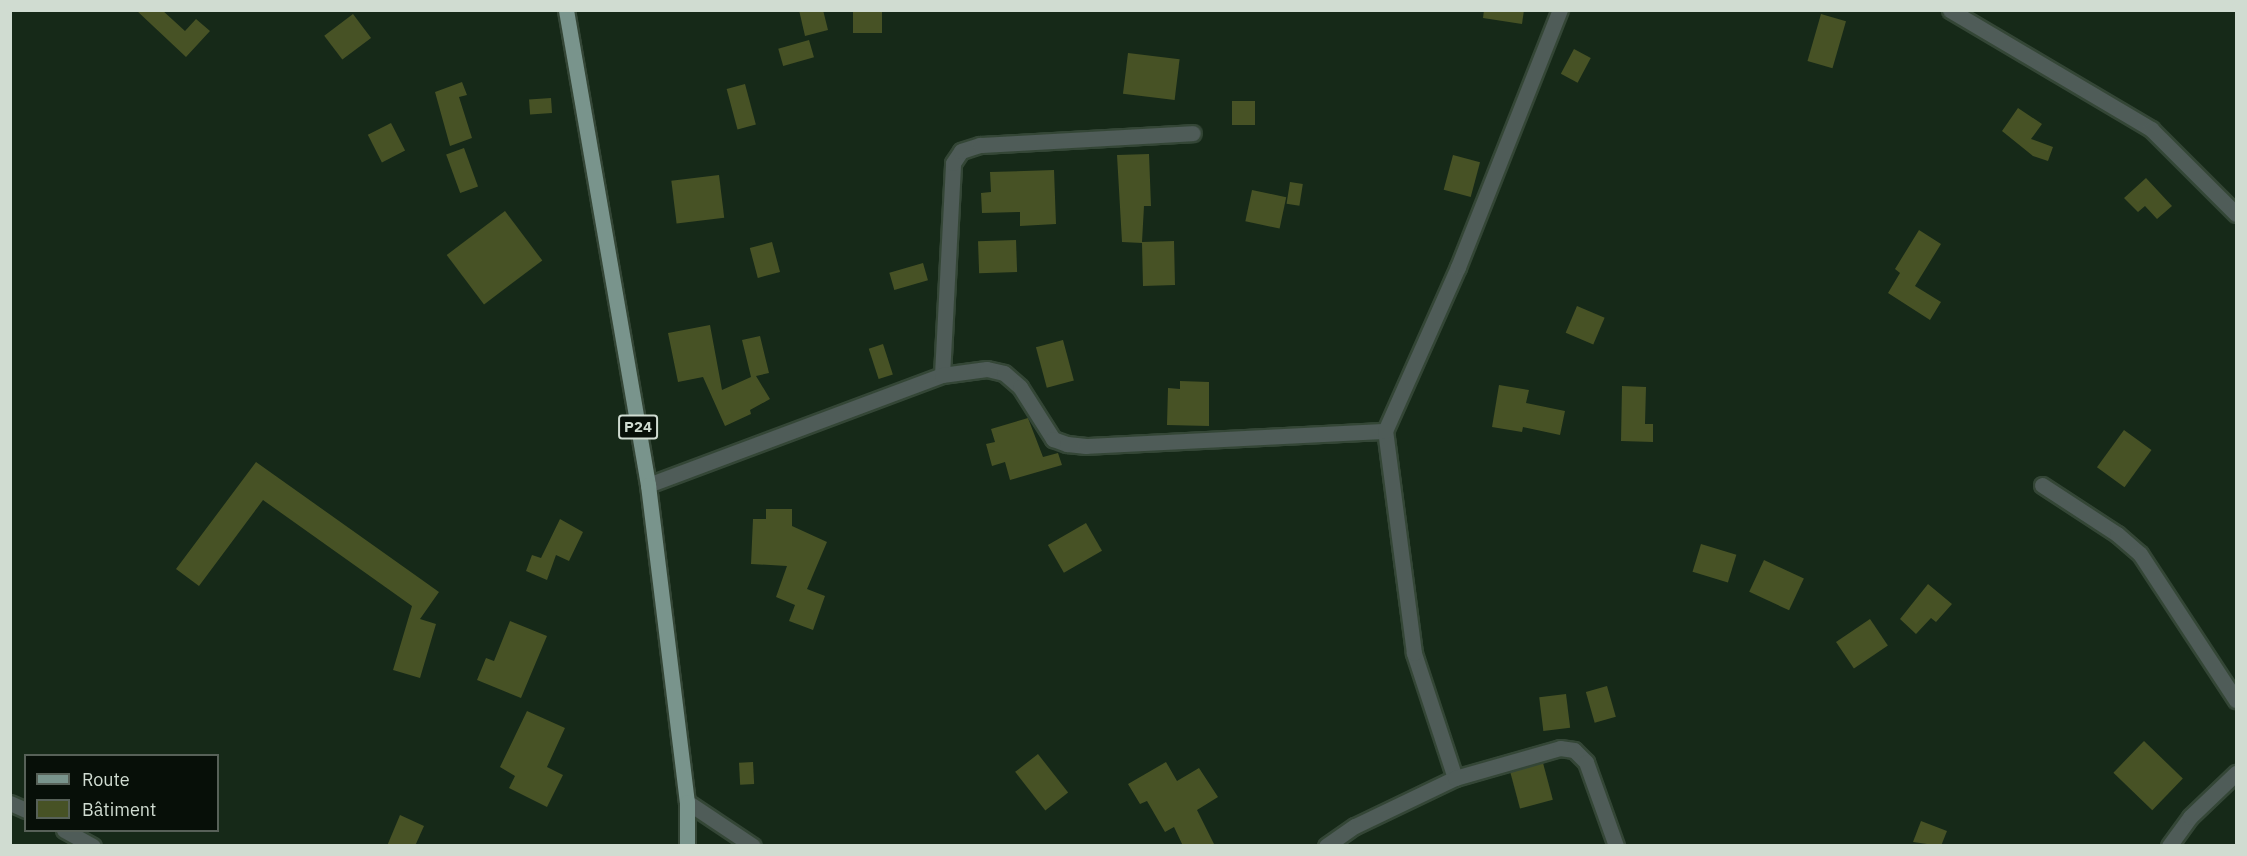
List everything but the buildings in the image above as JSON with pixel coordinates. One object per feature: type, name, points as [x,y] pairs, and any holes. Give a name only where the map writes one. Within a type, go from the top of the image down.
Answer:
[{"type":"main road","name":"P24","points":[[566,10],[648,485],[687,802],[687,846]]},
{"type":"street","points":[[1455,778],[1414,653],[1385,431],[1458,267],[1560,10]]},
{"type":"street","points":[[1950,10],[2151,129],[2236,214]]},
{"type":"street","points":[[942,375],[953,163],[961,151],[980,145],[1193,133]]},
{"type":"street","points":[[648,485],[942,375],[987,369],[1004,373],[1020,387],[1053,439],[1086,446],[1385,431]]},
{"type":"street","points":[[2042,485],[2117,534],[2140,554],[2236,700]]},
{"type":"street","points":[[1326,846],[1355,826],[1455,778],[1560,748],[1574,750],[1586,762],[1616,846]]},
{"type":"street","points":[[2169,846],[2190,817],[2236,773]]},
{"type":"street","points":[[687,802],[753,846]]},
{"type":"street","points":[[10,803],[24,809]]},
{"type":"street","points":[[66,832],[93,846]]}]
